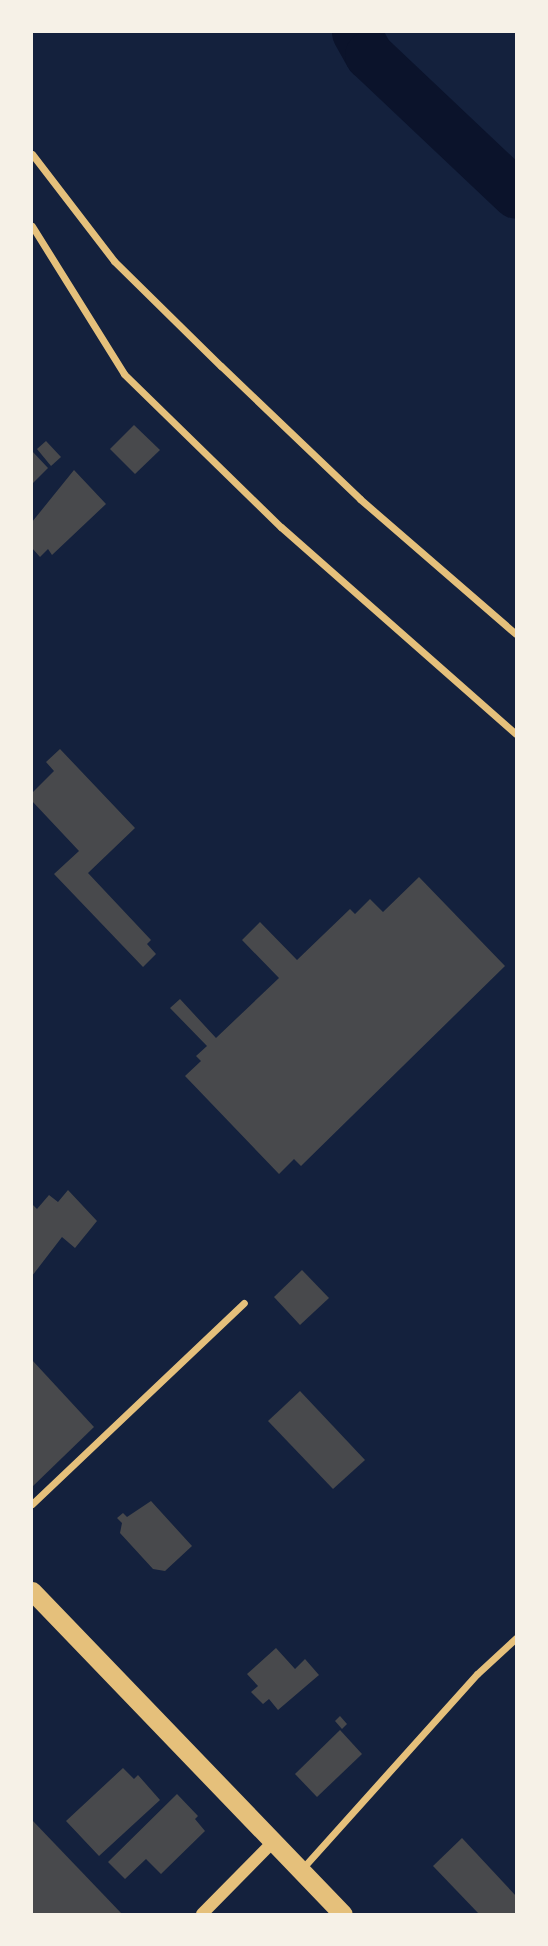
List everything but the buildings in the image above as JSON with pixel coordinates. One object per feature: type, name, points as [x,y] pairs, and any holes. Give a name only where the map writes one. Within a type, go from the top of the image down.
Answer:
[{"type":"highway","points":[[32,1591],[343,1914]]},
{"type":"street","points":[[32,154],[114,261],[360,499],[516,634]]},
{"type":"street","points":[[32,226],[124,374],[281,527],[516,734]]},
{"type":"street","points":[[32,1504],[244,1303]]},
{"type":"street","points":[[301,1871],[477,1674],[516,1638]]},
{"type":"street","points":[[202,1914],[274,1841]]},
{"type":"waterway","points":[[356,32],[369,55],[516,194]]}]
